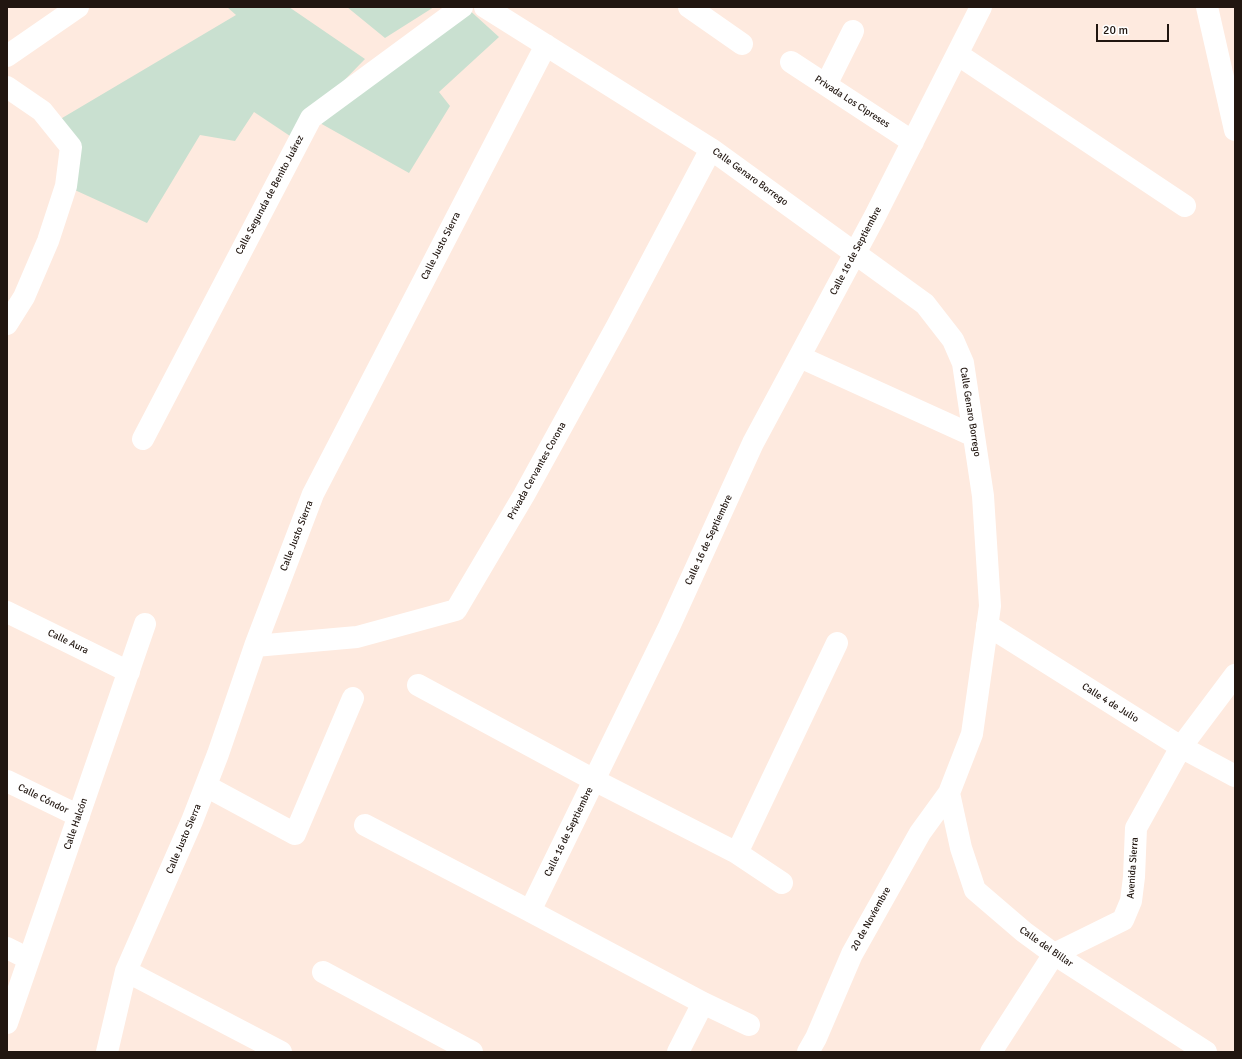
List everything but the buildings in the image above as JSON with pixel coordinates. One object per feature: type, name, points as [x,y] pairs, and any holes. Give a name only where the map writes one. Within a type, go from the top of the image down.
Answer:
[{"type":"street","points":[[7,56],[78,7]]},
{"type":"street","name":"Calle Segunda de Benito Juárez","points":[[143,438],[311,118],[462,7]]},
{"type":"street","name":"Calle Genaro Borrego","points":[[485,7],[711,149],[925,304],[953,340],[963,363],[983,496],[990,606],[972,734],[949,793]]},
{"type":"street","points":[[689,7],[742,44]]},
{"type":"street","name":"Calle 16 de Septiembre","points":[[530,910],[669,627],[753,444],[856,253],[981,7]]},
{"type":"street","points":[[1207,7],[1235,130]]},
{"type":"street","points":[[826,85],[853,31]]},
{"type":"street","name":"Calle Justo Sierra","points":[[107,1052],[126,971],[192,822],[218,754],[254,646],[312,494],[546,45]]},
{"type":"street","points":[[957,54],[1185,206]]},
{"type":"street","name":"Privada Los Cipreses","points":[[791,62],[913,142]]},
{"type":"street","points":[[7,87],[42,111],[71,148],[66,186],[48,241],[24,297],[7,324]]},
{"type":"street","name":"Privada Cervantes Corona","points":[[254,646],[356,637],[456,610],[524,495],[617,326],[711,149]]},
{"type":"street","points":[[800,357],[974,436]]},
{"type":"street","name":"Calle Aura","points":[[7,612],[129,672]]},
{"type":"street","name":"Calle Halcón","points":[[7,1023],[145,624]]},
{"type":"street","name":"Calle 4 de Julio","points":[[987,625],[1181,747],[1235,776]]},
{"type":"street","points":[[737,853],[837,643]]},
{"type":"street","name":"Avenida Sierra","points":[[1054,954],[1123,920],[1131,901],[1133,889],[1136,828],[1181,747],[1235,675]]},
{"type":"street","points":[[418,685],[594,780],[737,853],[782,884]]},
{"type":"street","points":[[206,786],[295,834],[353,698]]},
{"type":"street","name":"Calle Cóndor","points":[[7,781],[79,816]]},
{"type":"street","name":"Calle del Billar","points":[[949,793],[961,848],[975,890],[1024,932],[1054,954],[1206,1052]]},
{"type":"street","name":"20 de Noviembre","points":[[808,1052],[816,1038],[852,954],[920,833],[949,793]]},
{"type":"street","points":[[365,825],[530,910],[702,1003],[749,1025]]},
{"type":"street","points":[[7,948],[29,959]]},
{"type":"street","points":[[991,1052],[1054,954]]},
{"type":"street","points":[[126,971],[281,1052]]},
{"type":"street","points":[[323,972],[472,1052]]},
{"type":"street","points":[[678,1052],[702,1003]]},
{"type":"green space","points":[[227,7],[289,7],[365,59],[290,136],[254,112],[235,141],[200,135],[147,223],[66,186],[76,140],[52,124],[236,15]]},
{"type":"green space","points":[[347,7],[434,7],[385,38]]},
{"type":"green space","points":[[466,7],[499,37],[439,92],[450,106],[409,173],[311,118]]}]
